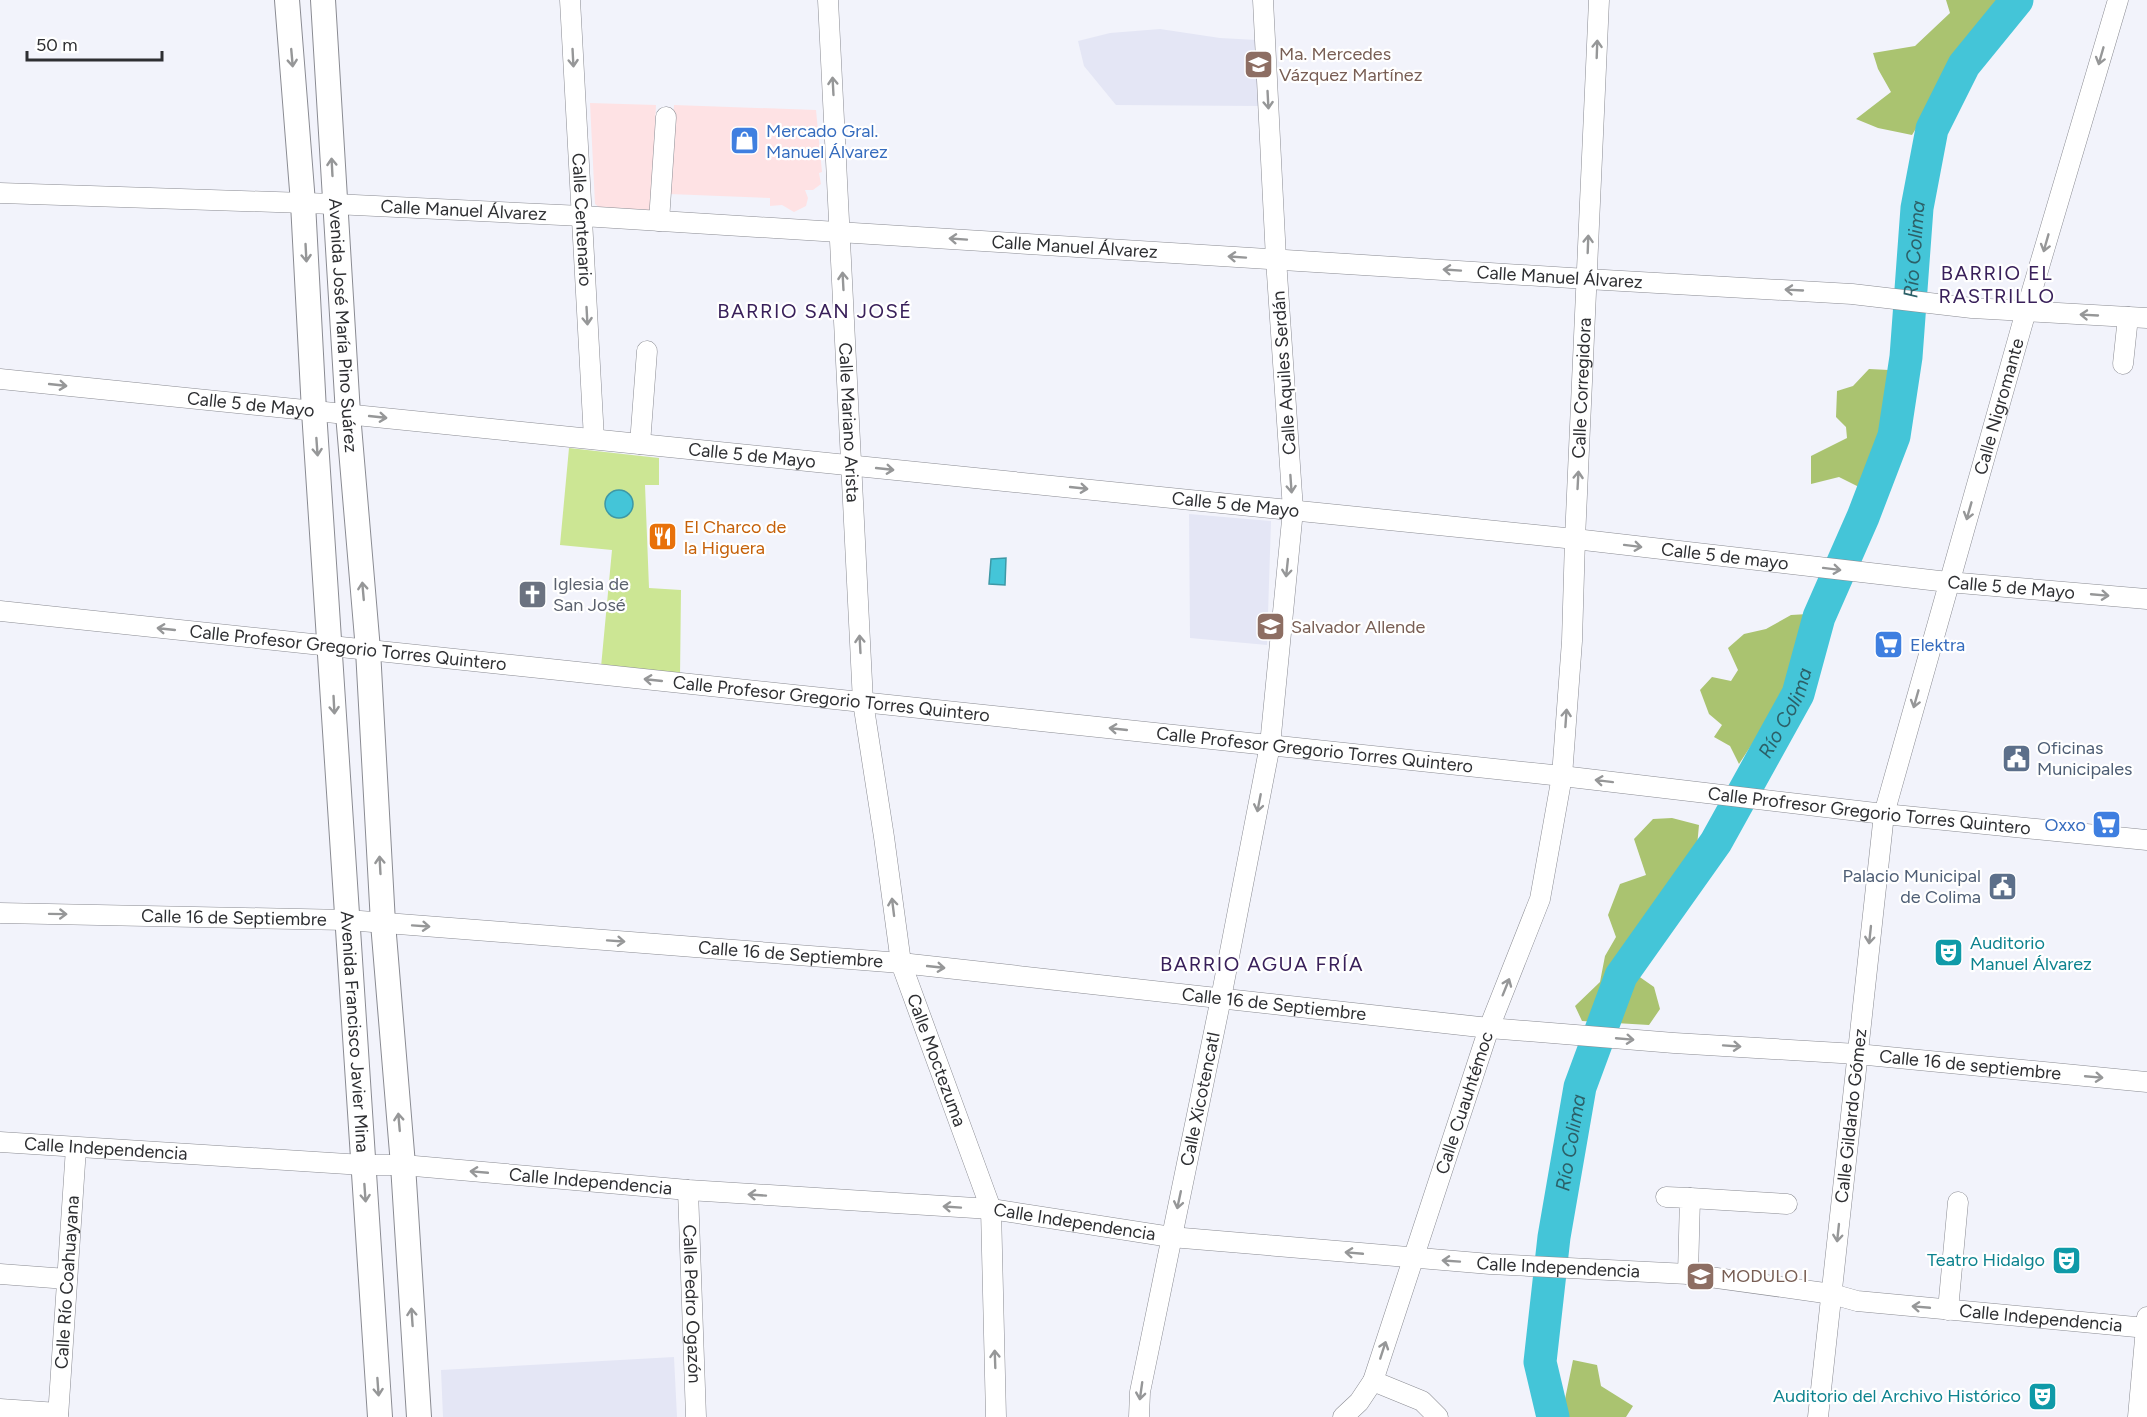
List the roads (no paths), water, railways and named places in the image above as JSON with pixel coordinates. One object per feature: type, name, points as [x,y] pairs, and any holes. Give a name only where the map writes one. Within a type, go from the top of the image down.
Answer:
[{"type":"main road","name":"Avenida José María Pino Suárez","points":[[287,0],[303,203],[330,646]]},
{"type":"main road","name":"Avenida José María Pino Suárez","points":[[323,0],[348,414],[368,650]]},
{"type":"main road","name":"Avenida Francisco Javier Mina","points":[[330,646],[380,1417]]},
{"type":"main road","name":"Avenida Francisco Javier Mina","points":[[368,650],[383,923],[403,1165],[419,1417]]},
{"type":"street","name":"Calle Centenario","points":[[570,0],[594,439]]},
{"type":"street","name":"Calle Mariano Arista","points":[[828,0],[863,702]]},
{"type":"street","name":"Calle Aquiles Serdán","points":[[1263,0],[1276,259],[1293,510],[1270,745]]},
{"type":"street","name":"Calle Corregidora","points":[[1562,776],[1572,641],[1599,0]]},
{"type":"street","name":"Calle Nigromante","points":[[1884,814],[1948,582],[2118,0]]},
{"type":"street","points":[[659,221],[666,117]]},
{"type":"street","name":"Calle Manuel Álvarez","points":[[0,193],[334,204],[582,216],[1852,294],[1972,308],[2138,317]]},
{"type":"street","points":[[2123,364],[2138,317]]},
{"type":"street","points":[[640,444],[648,351]]},
{"type":"street","name":"Calle 5 de Mayo","points":[[0,379],[1575,539]]},
{"type":"street","name":"Calle 5 de mayo","points":[[1575,539],[1874,574]]},
{"type":"street","name":"Calle 5 de Mayo","points":[[1874,574],[2147,599]]},
{"type":"street","name":"Calle Profesor Gregorio Torres Quintero","points":[[0,611],[1662,788]]},
{"type":"street","name":"Calle Moctezuma","points":[[863,702],[901,963],[991,1209],[996,1417]]},
{"type":"street","name":"Calle Xicotencatl","points":[[1139,1417],[1140,1392],[1270,745]]},
{"type":"street","name":"Calle Cuauhtémoc","points":[[1343,1417],[1359,1402],[1373,1381],[1490,1028],[1540,898],[1562,776]]},
{"type":"street","name":"Calle Profresor Gregorio Torres Quintero","points":[[1662,788],[1884,814],[2147,840]]},
{"type":"street","name":"Calle Gildardo Gómez","points":[[1818,1417],[1884,814]]},
{"type":"street","name":"Calle 16 de Septiembre","points":[[0,913],[347,920],[901,963],[1490,1028],[1577,1035]]},
{"type":"street","name":"Calle 16 de septiembre","points":[[1577,1035],[1857,1054],[2147,1082]]},
{"type":"street","name":"Calle Independencia","points":[[0,1142],[363,1165],[403,1165],[688,1190],[991,1209],[1172,1237],[1490,1264],[1688,1274],[1832,1294],[1857,1301],[2147,1324]]},
{"type":"street","name":"Calle Río Coahuayana","points":[[58,1415],[76,1148]]},
{"type":"street","name":"Calle Pedro Ogazón","points":[[688,1190],[696,1417]]},
{"type":"street","points":[[1666,1197],[1787,1204]]},
{"type":"street","points":[[1688,1274],[1690,1198]]},
{"type":"street","points":[[1948,1310],[1958,1202]]},
{"type":"street","points":[[0,1274],[67,1280]]},
{"type":"street","points":[[2138,1417],[2147,1324]]},
{"type":"street","points":[[1373,1381],[1422,1401],[1438,1417]]},
{"type":"street","points":[[0,1409],[58,1415]]},
{"type":"water","points":[[619,490],[629,494],[633,504],[629,514],[619,518],[609,514],[605,504],[609,494]]},
{"type":"water","points":[[1006,558],[1005,585],[989,584],[991,559]]},
{"type":"waterway","name":"Río Colima","points":[[1553,1417],[1540,1362],[1554,1237],[1580,1087],[1621,976],[1716,842],[1798,694],[1819,617],[1863,517],[1894,436],[1906,357],[1917,208],[1932,129],[1964,65],[2017,0]]},
{"type":"place","name":"Ma. Mercedes Vázquez Martínez","points":[[1258,64]]},
{"type":"place","name":"Mercado Gral. Manuel Álvarez","points":[[745,141]]},
{"type":"place","name":"El Charco de la Higuera","points":[[663,537]]},
{"type":"place","name":"Iglesia de San José","points":[[532,594]]},
{"type":"place","name":"Salvador Allende","points":[[1270,627]]},
{"type":"place","name":"Elektra","points":[[1889,645]]},
{"type":"place","name":"Oficinas Municipales","points":[[2016,758]]},
{"type":"place","name":"Oxxo","points":[[2107,825]]},
{"type":"place","name":"Palacio Municipal de Colima","points":[[2002,886]]},
{"type":"place","name":"Auditorio Manuel Álvarez","points":[[1949,953]]},
{"type":"place","name":"Teatro Hidalgo","points":[[2066,1260]]},
{"type":"place","name":"MODULO I","points":[[1700,1276]]},
{"type":"place","name":"Auditorio del Archivo Histórico","points":[[2042,1396]]},
{"type":"district","name":"BARRIO EL RASTRILLO","points":[[1997,284]]},
{"type":"district","name":"BARRIO SAN JOSÉ","points":[[815,311]]},
{"type":"district","name":"BARRIO AGUA FRÍA","points":[[1262,964]]}]
